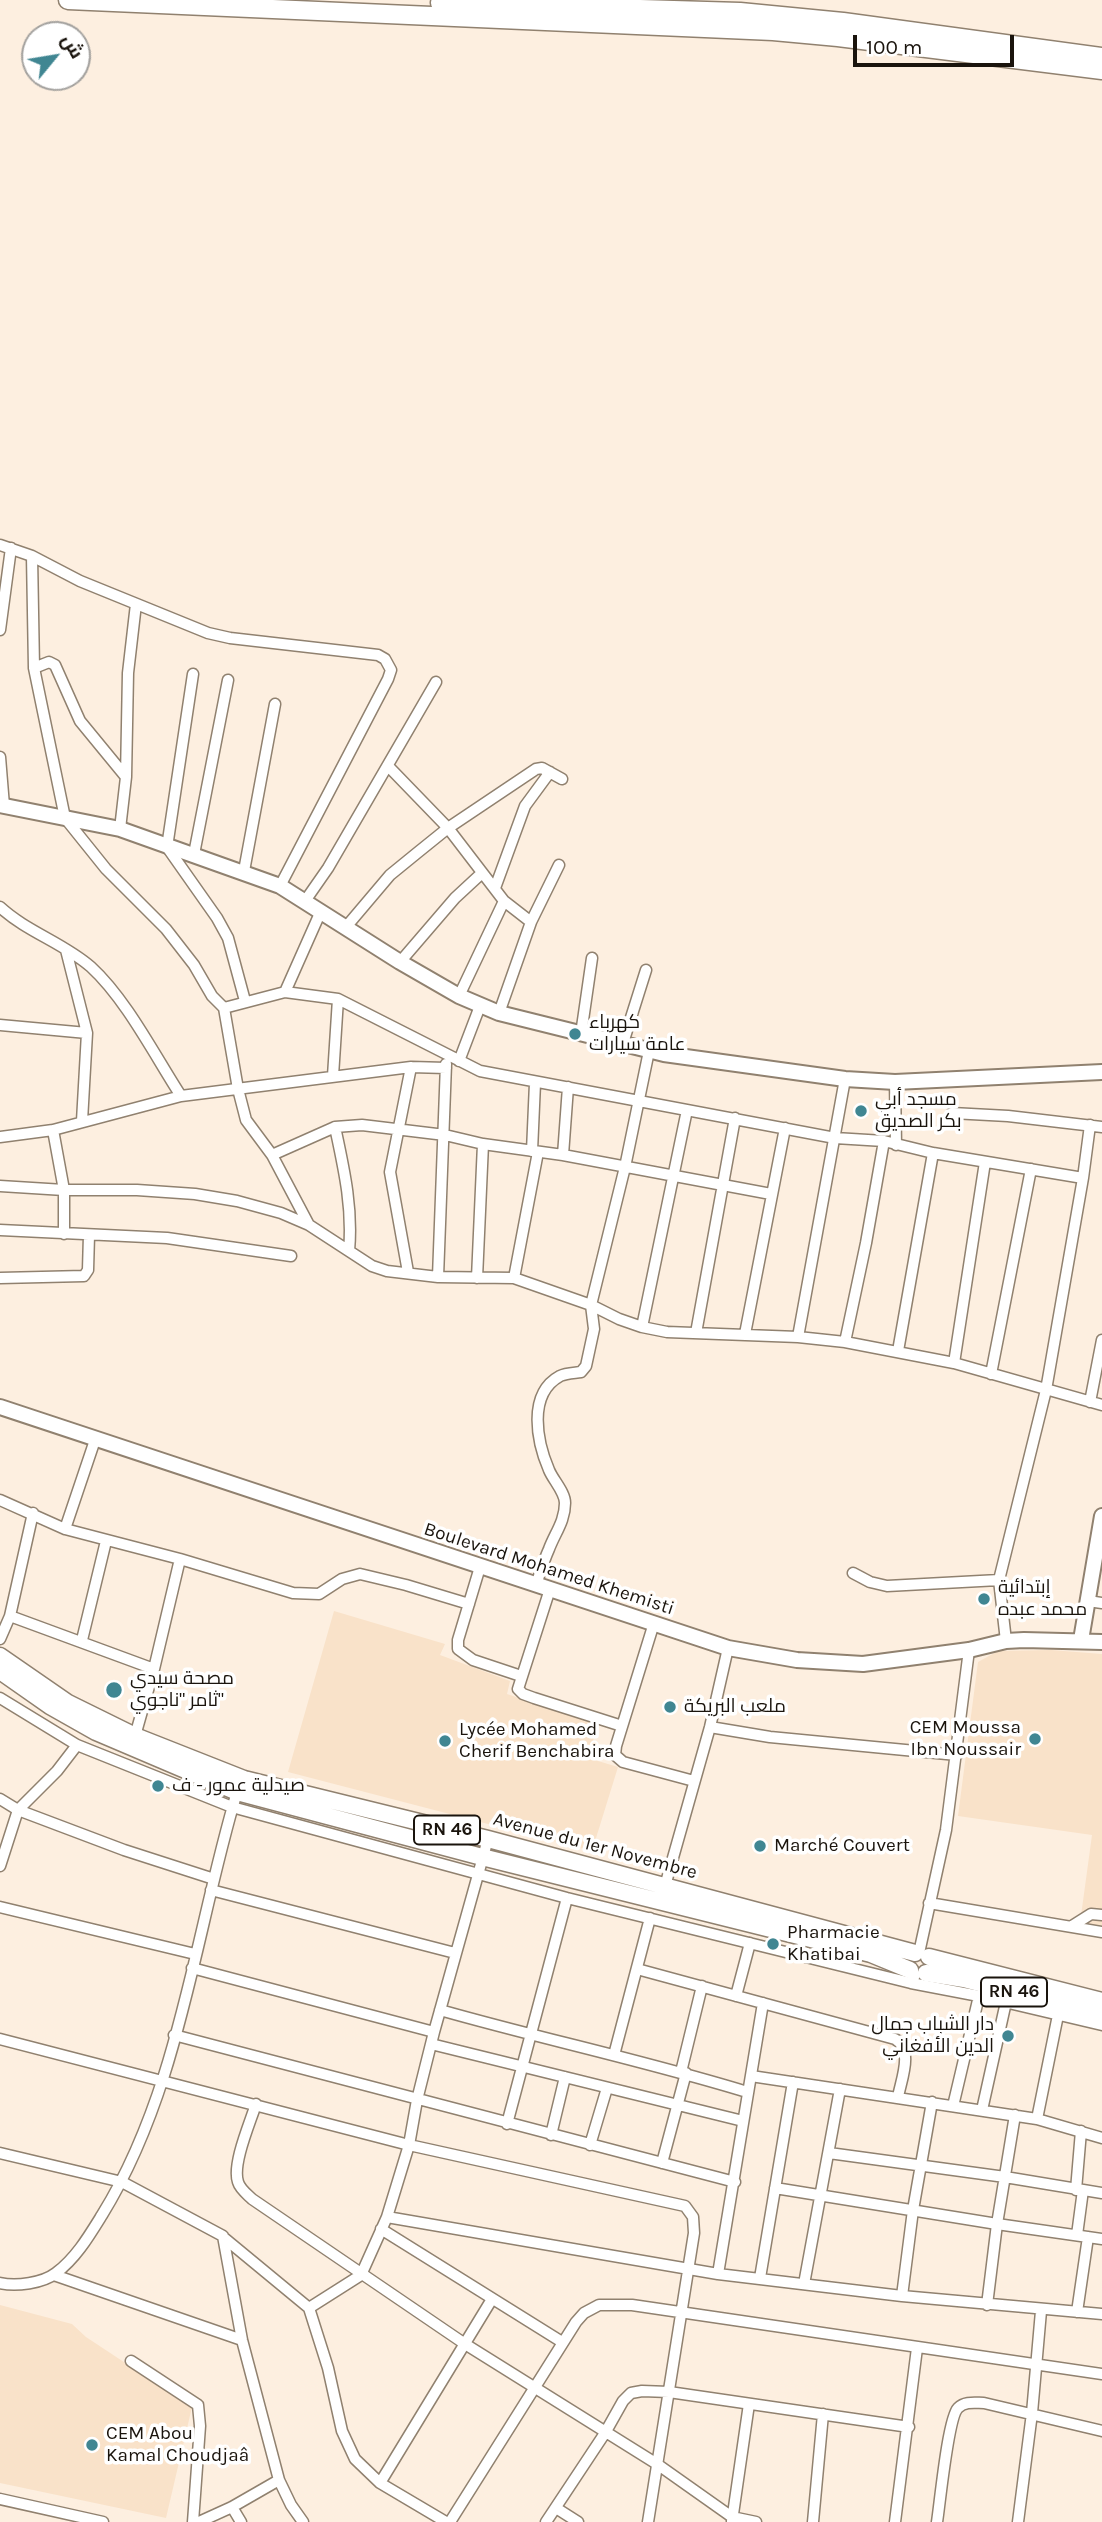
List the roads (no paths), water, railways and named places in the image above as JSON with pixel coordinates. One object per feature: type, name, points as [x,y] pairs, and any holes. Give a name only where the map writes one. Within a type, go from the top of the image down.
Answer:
[{"type":"highway","points":[[68,0],[750,29],[838,37],[1102,70]]},
{"type":"highway","points":[[340,0],[740,12],[843,22],[1102,57]]},
{"type":"main road","points":[[2,805],[120,829],[244,872],[280,886],[400,962],[480,1006],[649,1051],[845,1079],[895,1082],[1102,1072]]},
{"type":"main road","name":"Boulevard Mohamed Khemisti","points":[[0,1408],[728,1648],[797,1660],[863,1664],[969,1650],[1006,1641],[1102,1642]]},
{"type":"main road","points":[[1080,1640],[1095,1602],[1102,1516]]},
{"type":"main road","name":"Avenue du 1er Novembre","points":[[0,1656],[68,1703],[135,1736],[244,1779],[665,1886],[918,1966],[1102,2001]]},
{"type":"main road","name":"Avenue du 1er Novembre","points":[[0,1671],[50,1706],[96,1732],[234,1799],[481,1865],[871,1954],[1102,2015]]},
{"type":"street","points":[[0,630],[5,546],[32,556],[80,581],[208,633],[230,638],[378,655],[390,664],[388,680],[280,886]]},
{"type":"street","points":[[32,556],[34,668],[65,818],[106,869],[166,929],[194,965],[212,996],[224,1008],[237,1089],[246,1120],[272,1155],[309,1226]]},
{"type":"street","points":[[120,829],[126,777],[128,673],[136,604]]},
{"type":"street","points":[[34,668],[49,662],[55,665],[80,721],[126,777]]},
{"type":"street","points":[[193,674],[167,847],[228,938],[246,1001]]},
{"type":"street","points":[[194,854],[228,680]]},
{"type":"street","points":[[306,901],[328,869],[436,682]]},
{"type":"street","points":[[244,872],[275,704]]},
{"type":"street","points":[[0,757],[2,805]]},
{"type":"street","points":[[388,766],[448,828],[503,901],[531,922]]},
{"type":"street","points":[[346,927],[390,875],[448,828],[536,769],[542,768],[562,779]]},
{"type":"street","points":[[495,888],[525,806],[531,794],[550,772]]},
{"type":"street","points":[[499,1013],[531,922],[559,865]]},
{"type":"street","points":[[400,962],[455,898],[482,873]]},
{"type":"street","points":[[459,996],[503,901]]},
{"type":"street","points":[[0,907],[13,919],[90,967],[116,996],[181,1096]]},
{"type":"street","points":[[285,992],[321,911]]},
{"type":"street","points":[[66,950],[86,1033],[82,1121]]},
{"type":"street","points":[[581,1034],[592,958]]},
{"type":"street","points":[[623,1043],[646,970]]},
{"type":"street","points":[[224,1008],[285,992],[338,999],[480,1071],[835,1138],[884,1141],[985,1163],[1083,1178]]},
{"type":"street","points":[[333,1076],[338,999]]},
{"type":"street","points":[[459,1061],[480,1006]]},
{"type":"street","points":[[0,1025],[86,1033]]},
{"type":"street","points":[[622,1726],[523,1694],[518,1689],[543,1587],[549,1548],[562,1522],[566,1500],[540,1447],[537,1427],[540,1404],[548,1385],[562,1374],[582,1372],[586,1366],[594,1329],[591,1305],[625,1167],[649,1051]]},
{"type":"street","points":[[438,1277],[446,1053]]},
{"type":"street","points":[[0,1137],[53,1130],[181,1096],[411,1067],[446,1068]]},
{"type":"street","points":[[408,1272],[390,1172],[411,1067]]},
{"type":"street","points":[[798,1337],[845,1079]]},
{"type":"street","points":[[895,1082],[896,1145]]},
{"type":"street","points":[[514,1278],[535,1152],[536,1083]]},
{"type":"street","points":[[563,1155],[568,1087]]},
{"type":"street","points":[[642,1327],[687,1110]]},
{"type":"street","points":[[952,1112],[1102,1127]]},
{"type":"street","points":[[696,1333],[735,1118]]},
{"type":"street","points":[[272,1155],[335,1127],[362,1125],[445,1135],[771,1194]]},
{"type":"street","points":[[1006,1641],[999,1580],[1046,1390],[1090,1125]]},
{"type":"street","points":[[335,1127],[348,1190],[351,1225],[349,1251]]},
{"type":"street","points":[[745,1334],[785,1128]]},
{"type":"street","points":[[53,1130],[64,1190],[64,1234]]},
{"type":"street","points":[[845,1342],[884,1141]]},
{"type":"street","points":[[477,1278],[484,1144]]},
{"type":"street","points":[[898,1352],[933,1153]]},
{"type":"street","points":[[954,1363],[985,1163]]},
{"type":"street","points":[[991,1374],[1031,1169]]},
{"type":"street","points":[[0,1186],[64,1190],[137,1190],[195,1194],[237,1201],[281,1213],[309,1226],[372,1266],[387,1270],[438,1277],[514,1278],[591,1305],[642,1327],[667,1332],[745,1334],[845,1342],[954,1363],[1102,1405]]},
{"type":"street","points":[[0,1230],[167,1238],[291,1256]]},
{"type":"street","points":[[0,1278],[84,1276],[88,1270],[89,1235]]},
{"type":"street","points":[[1090,1402],[1102,1340]]},
{"type":"street","points":[[65,1528],[95,1440]]},
{"type":"street","points":[[0,1500],[65,1528],[293,1593],[319,1594],[342,1579],[360,1574],[469,1604]]},
{"type":"street","points":[[0,1639],[10,1616],[33,1513]]},
{"type":"street","points":[[82,1640],[106,1541]]},
{"type":"street","points":[[135,1736],[180,1559]]},
{"type":"street","points":[[480,1567],[457,1640],[458,1649],[473,1660],[521,1676]]},
{"type":"street","points":[[853,1573],[887,1586],[999,1580]]},
{"type":"street","points":[[10,1616],[82,1640],[154,1669]]},
{"type":"street","points":[[654,1623],[614,1751],[617,1758],[694,1782]]},
{"type":"street","points":[[665,1886],[710,1727],[728,1648]]},
{"type":"street","points":[[918,1966],[946,1830],[969,1650]]},
{"type":"street","points":[[0,1698],[77,1745],[234,1799],[163,2081],[122,2182],[80,2249],[54,2275],[31,2282],[8,2285],[0,2283]]},
{"type":"street","points":[[710,1727],[770,1737],[957,1755]]},
{"type":"street","points":[[0,1866],[18,1810],[77,1745]]},
{"type":"street","points":[[0,1799],[18,1810],[124,1850],[214,1879]]},
{"type":"street","points":[[309,2308],[361,2275],[387,2217],[410,2145],[416,2100],[488,1839]]},
{"type":"street","points":[[481,1865],[567,1898],[750,1943],[918,1966],[979,1996],[1102,2025]]},
{"type":"street","points":[[211,1890],[455,1953]]},
{"type":"street","points":[[507,2124],[567,1898]]},
{"type":"street","points":[[929,1903],[1102,1932]]},
{"type":"street","points":[[0,1907],[195,1954]]},
{"type":"street","points":[[1072,1926],[1091,1914],[1102,1915]]},
{"type":"street","points":[[614,2055],[650,1918]]},
{"type":"street","points":[[736,1996],[750,1943]]},
{"type":"street","points":[[192,1968],[434,2032]]},
{"type":"street","points":[[637,1969],[885,2035],[901,2042],[906,2053],[898,2097]]},
{"type":"street","points":[[662,2163],[702,1986]]},
{"type":"street","points":[[953,2106],[979,1996]]},
{"type":"street","points":[[982,2110],[1006,2002]]},
{"type":"street","points":[[718,2274],[763,2004]]},
{"type":"street","points":[[440,2010],[747,2092]]},
{"type":"street","points":[[1037,2119],[1058,2015]]},
{"type":"street","points":[[174,2035],[734,2182]]},
{"type":"street","points":[[0,2039],[410,2145],[685,2206],[693,2217],[694,2233],[648,2522]]},
{"type":"street","points":[[431,2044],[743,2121]]},
{"type":"street","points":[[751,2076],[1015,2115],[1102,2138]]},
{"type":"street","points":[[551,2135],[565,2077]]},
{"type":"street","points":[[760,2278],[793,2082]]},
{"type":"street","points":[[590,2145],[607,2088]]},
{"type":"street","points":[[804,2284],[840,2089]]},
{"type":"street","points":[[902,2297],[912,2210],[932,2102]]},
{"type":"street","points":[[256,2104],[237,2166],[240,2186],[252,2199],[464,2344],[536,2386],[605,2433],[657,2464],[732,2520],[756,2522]]},
{"type":"street","points":[[987,2305],[1015,2115]]},
{"type":"street","points":[[1077,2312],[1082,2236],[1079,2190],[1081,2131]]},
{"type":"street","points":[[829,2152],[1102,2193]]},
{"type":"street","points":[[0,2153],[122,2182],[223,2236],[309,2308],[328,2368],[348,2448],[367,2473],[448,2522],[562,2342],[584,2313],[599,2305],[632,2305],[1102,2374]]},
{"type":"street","points":[[775,2188],[1102,2239]]},
{"type":"street","points":[[387,2217],[718,2274],[902,2297],[1102,2315]]},
{"type":"street","points":[[381,2229],[562,2342]]},
{"type":"street","points":[[223,2236],[242,2340],[279,2480],[303,2522]]},
{"type":"street","points":[[54,2275],[242,2340]]},
{"type":"street","points":[[380,2483],[492,2299]]},
{"type":"street","points":[[1018,2522],[1032,2413],[1041,2311]]},
{"type":"street","points":[[895,2522],[917,2348]]},
{"type":"street","points":[[131,2361],[198,2405],[200,2426],[193,2522]]},
{"type":"street","points":[[547,2522],[623,2401],[631,2393],[669,2392],[909,2427]]},
{"type":"street","points":[[937,2522],[955,2410],[969,2402],[1032,2413],[1102,2431]]},
{"type":"street","points":[[732,2520],[748,2404]]},
{"type":"street","points":[[813,2522],[823,2414]]},
{"type":"street","points":[[199,2522],[279,2480]]},
{"type":"street","points":[[0,2499],[103,2522]]},
{"type":"street","points":[[232,2507],[242,2522]]},
{"type":"street","points":[[556,2508],[578,2522]]},
{"type":"place","name":"كهرباء عامة سيارات","points":[[575,1034]]},
{"type":"place","name":"مسجد أبي بكر الصديق","points":[[861,1111]]},
{"type":"place","name":"إبتدائية محمد عبده","points":[[984,1599]]},
{"type":"place","name":"مصحة سيدي ثامر \"ناجوي\"","points":[[114,1690]]},
{"type":"place","name":"ملعب البريكة","points":[[670,1707]]},
{"type":"place","name":"CEM Moussa Ibn Noussair","points":[[1035,1739]]},
{"type":"place","name":"Lycée Mohamed Cherif Benchabira","points":[[445,1741]]},
{"type":"place","name":"صيدلية عمور - ف","points":[[158,1786]]},
{"type":"place","name":"Marché Couvert","points":[[760,1846]]},
{"type":"place","name":"Pharmacie Khatibai","points":[[773,1944]]},
{"type":"place","name":"دار الشباب جمال الدين الأفغاني","points":[[1008,2036]]},
{"type":"place","name":"CEM Abou Kamal Choudjaâ","points":[[92,2445]]}]
